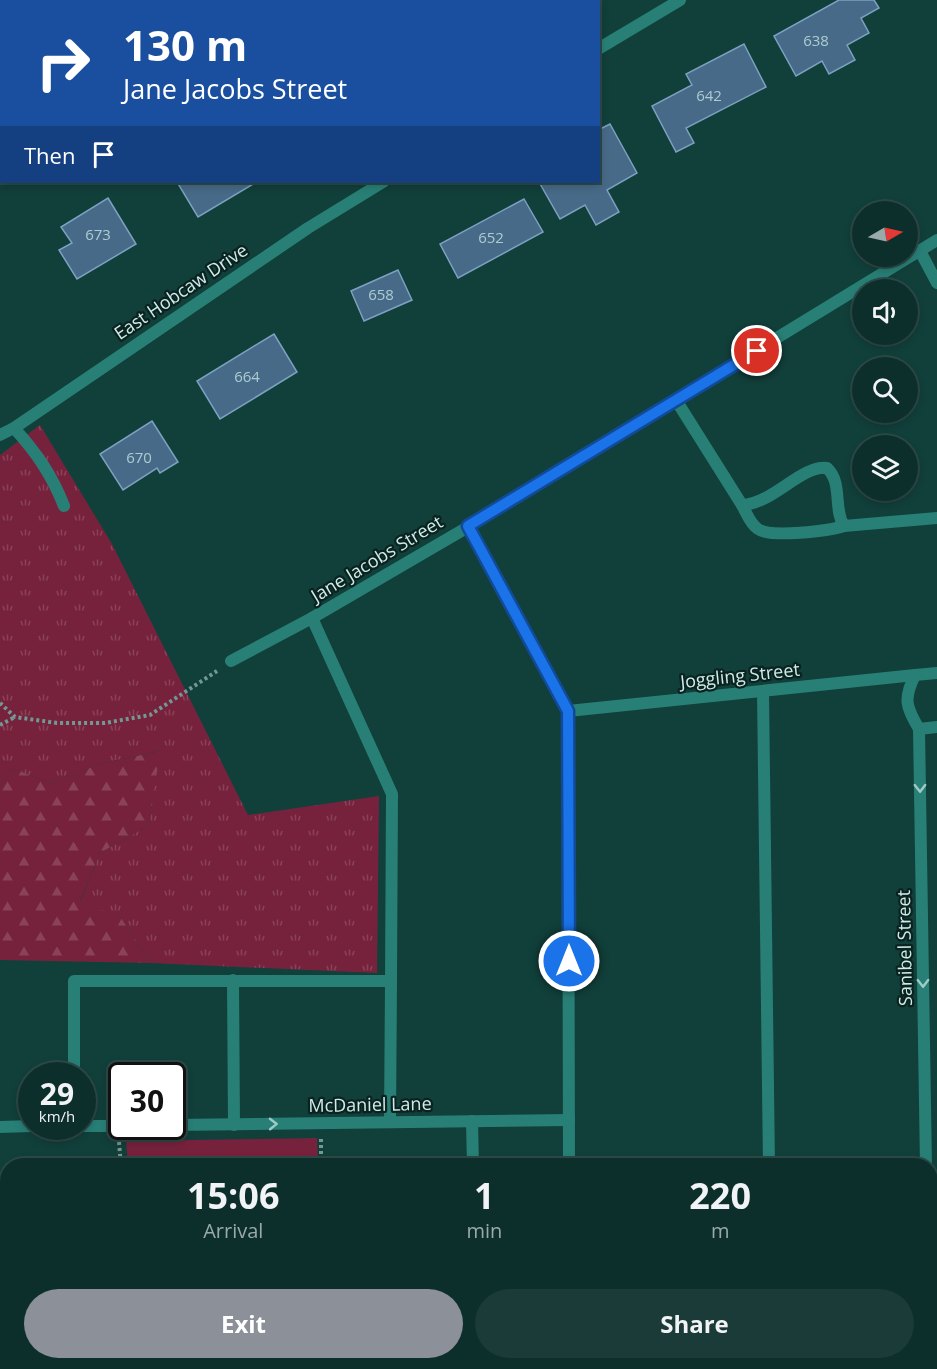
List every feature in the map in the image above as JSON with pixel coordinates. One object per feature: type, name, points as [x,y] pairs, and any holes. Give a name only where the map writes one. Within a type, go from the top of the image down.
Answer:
[{"type":"street","points":[[600,48],[680,0]]},
{"type":"street","name":"East Hobcaw Drive","points":[[0,435],[14,428],[308,228],[381,183]]},
{"type":"street","name":"Jane Jacobs Street","points":[[231,661],[312,618],[468,526],[937,240]]},
{"type":"street","points":[[920,251],[937,283]]},
{"type":"street","points":[[676,400],[755,527],[760,531],[792,533],[829,531],[844,526],[937,518]]},
{"type":"street","points":[[14,428],[35,451],[64,506]]},
{"type":"street","points":[[742,505],[761,501],[811,471],[820,467],[826,468],[834,477],[839,517],[844,526]]},
{"type":"street","points":[[468,526],[568,711],[569,1158]]},
{"type":"street","points":[[312,618],[392,794],[390,1122]]},
{"type":"street","name":"Joggling Street","points":[[568,711],[937,673]]},
{"type":"street","points":[[915,675],[908,690],[909,711],[920,729],[937,727]]},
{"type":"street","points":[[764,692],[769,1158]]},
{"type":"street","name":"Sanibel Street","points":[[920,729],[929,1158]]},
{"type":"street","points":[[233,980],[234,1125]]},
{"type":"street","points":[[74,1062],[74,981],[390,981]]},
{"type":"street","name":"McDaniel Lane","points":[[186,1125],[569,1120]]},
{"type":"street","points":[[472,1121],[473,1158]]},
{"type":"street","points":[[0,1127],[18,1126]]},
{"type":"path","points":[[0,703],[15,717],[57,723],[105,723],[150,715],[231,661]]},
{"type":"path","points":[[0,725],[15,717]]},
{"type":"path","points":[[321,1123],[321,1158]]},
{"type":"green space","points":[[40,425],[112,544],[248,815],[379,796],[377,973],[151,963],[121,918],[80,902],[100,853],[149,825],[159,751],[99,764],[52,784],[12,768],[0,787],[0,455]]},
{"type":"green space","points":[[160,751],[149,825],[100,853],[80,901],[121,918],[151,963],[0,960],[0,787],[12,768],[52,784],[99,764]]},
{"type":"green space","points":[[317,1138],[318,1158],[127,1158],[126,1141]]},
{"type":"building","points":[[839,0],[874,0],[879,8],[861,18],[869,33],[847,45],[855,60],[829,74],[822,61],[796,76],[774,36]]},
{"type":"building","points":[[744,44],[766,87],[686,128],[694,143],[676,152],[652,106],[692,85],[686,74]]},
{"type":"building","points":[[610,124],[637,173],[607,190],[619,212],[596,225],[585,205],[560,219],[540,183],[600,183],[600,129]]},
{"type":"building","points":[[178,183],[255,183],[198,217]]},
{"type":"building","points":[[108,198],[136,244],[77,279],[59,250],[72,243],[61,227]]},
{"type":"building","points":[[524,199],[543,232],[458,278],[440,244]]},
{"type":"building","points":[[398,270],[412,300],[364,321],[351,291]]},
{"type":"building","points":[[274,334],[297,372],[220,419],[197,381]]},
{"type":"building","points":[[152,421],[178,462],[160,473],[157,468],[123,490],[100,454]]},
{"type":"route","points":[[569,961],[568,711],[468,526],[757,351]]}]
